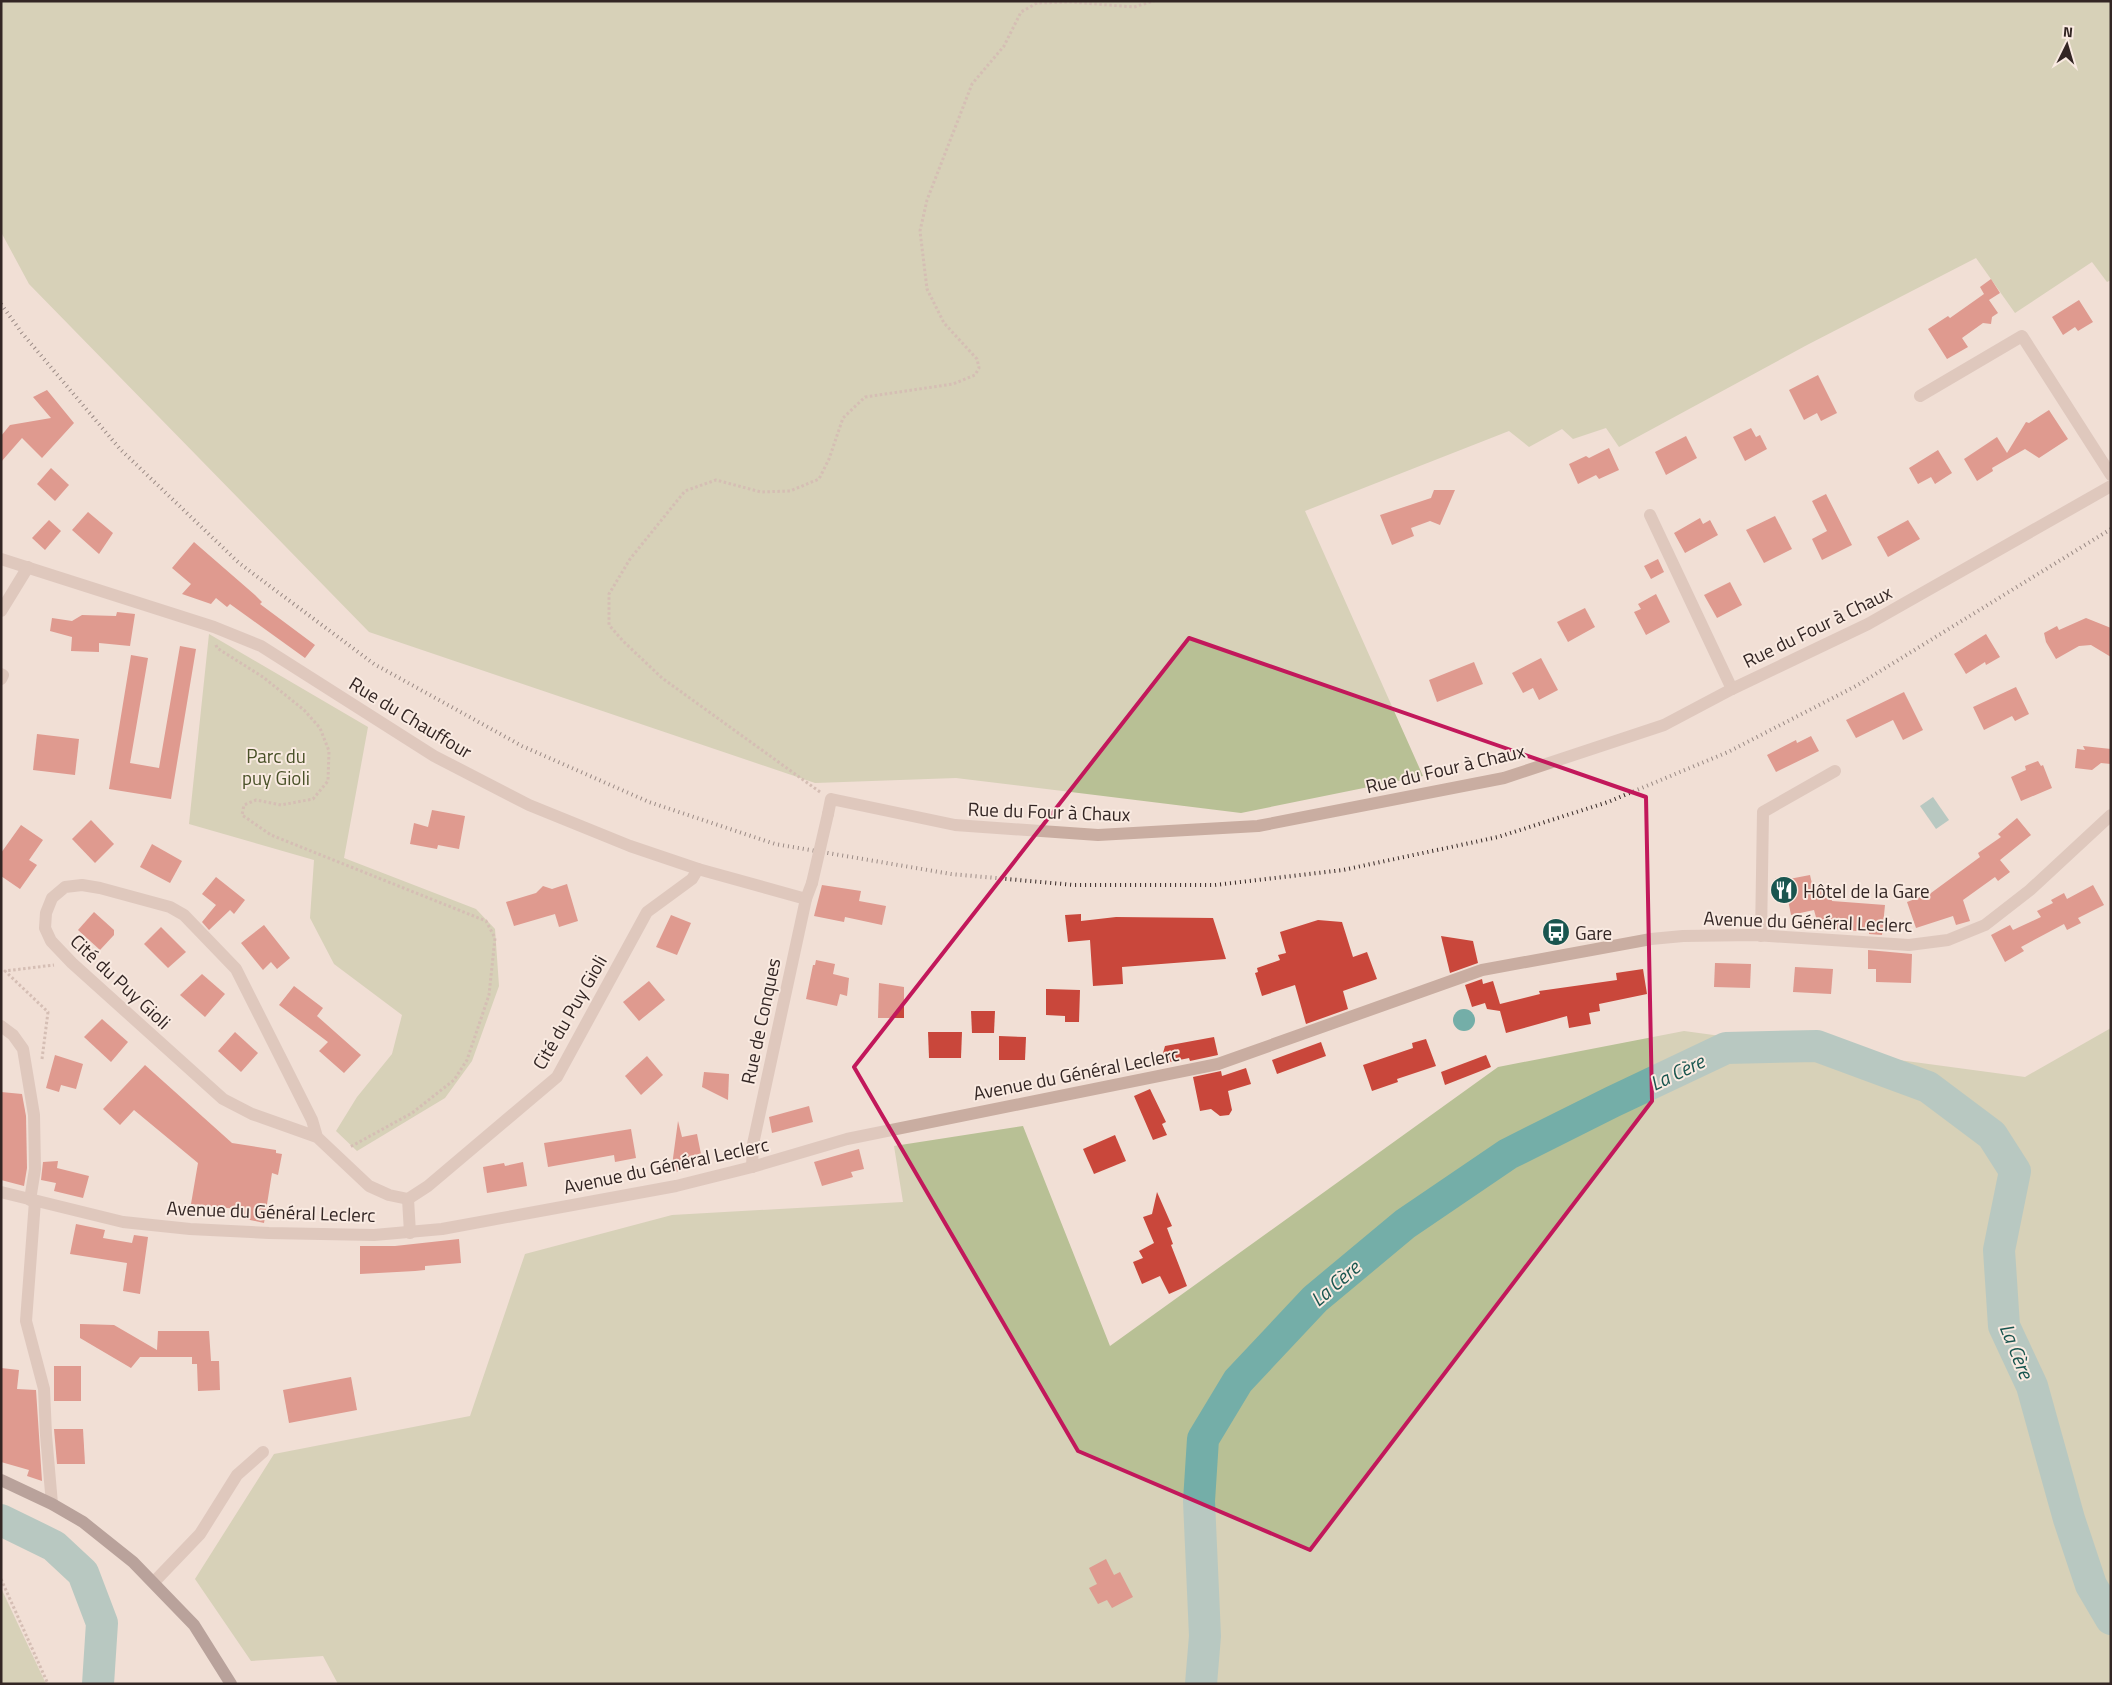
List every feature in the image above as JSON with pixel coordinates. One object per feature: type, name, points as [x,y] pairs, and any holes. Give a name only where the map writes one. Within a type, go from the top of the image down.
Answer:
[{"type":"main road","points":[[1,1480],[52,1504],[82,1522],[112,1544],[154,1582],[194,1625],[231,1684]]},
{"type":"street","points":[[1920,396],[2022,336],[2111,475]]},
{"type":"street","name":"Rue du Four à Chaux","points":[[831,800],[955,825],[1098,835],[1258,826],[1504,778],[1664,725],[1732,689],[1868,624],[2111,486]]},
{"type":"street","points":[[1650,515],[1732,689]]},
{"type":"street","name":"Rue du Chauffour","points":[[1,559],[214,626],[261,646],[434,756],[529,805],[630,846],[698,869],[806,899]]},
{"type":"street","points":[[1,611],[28,567]]},
{"type":"street","points":[[1,674],[3,675],[1,679]]},
{"type":"street","points":[[1761,936],[1763,812],[1834,771]]},
{"type":"street","name":"Rue de Conques","points":[[752,1167],[753,1144],[806,899],[812,883],[831,800]]},
{"type":"street","name":"Avenue du Général Leclerc","points":[[1,1192],[123,1222],[190,1229],[278,1234],[374,1235],[442,1230],[666,1188],[752,1167],[847,1139],[1218,1064],[1482,970],[1651,939],[1683,936],[1761,936],[1909,945],[1948,940],[1985,925],[2030,890],[2111,815]]},
{"type":"street","name":"Cité du Puy Gioli","points":[[317,1137],[312,1120],[236,969],[184,915],[170,907],[82,885],[65,887],[52,898],[46,912],[45,928],[51,941],[72,963],[223,1099],[252,1114],[317,1137],[369,1186],[389,1195],[408,1199],[428,1186],[557,1077],[646,912],[692,879],[698,869]]},
{"type":"street","points":[[1,1026],[13,1035],[22,1049],[34,1116],[35,1169],[26,1321],[44,1389],[52,1504]]},
{"type":"street","points":[[408,1199],[410,1233]]},
{"type":"street","points":[[154,1582],[200,1534],[237,1476],[263,1452]]},
{"type":"path","points":[[831,800],[656,672],[609,625],[609,594],[630,559],[685,491],[716,480],[761,492],[790,491],[820,479],[829,459],[842,418],[865,397],[954,384],[975,375],[979,368],[977,360],[944,324],[927,289],[920,231],[927,200],[972,84],[1004,46],[1020,12],[1037,3],[1071,2],[1134,7],[1154,1]]},
{"type":"path","points":[[214,626],[217,648],[263,677],[304,710],[320,728],[329,751],[328,781],[313,799],[281,804],[256,800],[244,805],[242,815],[271,835],[486,922],[495,938],[489,995],[468,1060],[454,1080],[412,1112],[351,1146],[337,1156]]},
{"type":"path","points":[[26,1070],[41,1064],[48,1012],[5,971],[72,963]]},
{"type":"path","points":[[1,1579],[48,1684]]},
{"type":"highlighted area","points":[[1189,638],[1646,797],[1652,1101],[1310,1550],[1078,1451],[854,1067]]},
{"type":"green space","points":[[1,1],[2111,1],[2111,280],[2107,282],[2092,262],[2015,313],[1976,258],[1807,345],[1619,447],[1606,428],[1573,439],[1562,429],[1529,447],[1509,431],[1305,511],[1423,776],[1241,813],[956,778],[815,783],[369,632],[29,284],[1,232]]},
{"type":"green space","name":"Parc du puy Gioli","points":[[209,634],[368,727],[344,858],[476,909],[495,929],[499,986],[472,1061],[445,1098],[357,1151],[336,1131],[357,1097],[392,1054],[402,1015],[334,964],[310,918],[314,860],[189,824]]},
{"type":"green space","points":[[2111,1028],[2111,1684],[338,1684],[323,1656],[251,1661],[195,1579],[274,1454],[470,1416],[525,1254],[672,1215],[903,1202],[894,1146],[1023,1126],[1110,1346],[1498,1067],[1684,1031],[2025,1077]]},
{"type":"green space","points":[[1,1588],[46,1684],[1,1684]]},
{"type":"water","points":[[1933,797],[1949,820],[1936,829],[1920,806]]},
{"type":"water","points":[[1464,1009],[1474,1016],[1475,1020],[1468,1030],[1464,1031],[1454,1024],[1453,1020],[1460,1010]]},
{"type":"building","points":[[1991,279],[2000,293],[1989,300],[1998,313],[1992,317],[1991,324],[1983,323],[1962,338],[1968,347],[1947,359],[1928,329],[1948,316],[1950,318],[1984,294],[1980,287]]},
{"type":"building","points":[[2079,300],[2093,322],[2078,331],[2075,327],[2063,335],[2052,317]]},
{"type":"building","points":[[1818,375],[1837,413],[1821,421],[1817,413],[1804,420],[1789,390]]},
{"type":"building","points":[[47,390],[74,423],[42,458],[22,438],[1,462],[1,436],[10,425],[51,418],[33,397]]},
{"type":"building","points":[[2049,410],[2068,439],[2039,458],[2025,449],[1992,468],[1993,471],[1977,481],[1964,459],[1997,437],[2007,453],[2026,422],[2029,423]]},
{"type":"building","points":[[1751,428],[1756,437],[1760,435],[1767,449],[1745,461],[1733,437]]},
{"type":"building","points":[[1686,436],[1697,458],[1666,475],[1655,452]]},
{"type":"building","points":[[1609,448],[1619,470],[1599,479],[1596,475],[1578,484],[1569,464],[1586,456],[1589,458]]},
{"type":"building","points":[[1938,450],[1952,473],[1935,484],[1931,477],[1918,484],[1909,468]]},
{"type":"building","points":[[51,468],[69,485],[55,501],[37,484]]},
{"type":"building","points":[[1434,490],[1455,490],[1440,525],[1430,521],[1411,528],[1414,536],[1392,545],[1380,515],[1431,498]]},
{"type":"building","points":[[1826,494],[1852,545],[1822,560],[1812,539],[1827,531],[1812,501]]},
{"type":"building","points":[[88,512],[113,533],[99,554],[72,530]]},
{"type":"building","points":[[1775,516],[1792,549],[1764,563],[1746,530]]},
{"type":"building","points":[[1700,518],[1703,524],[1710,520],[1718,535],[1685,553],[1674,533]]},
{"type":"building","points":[[49,520],[61,531],[45,550],[32,538]]},
{"type":"building","points":[[1908,520],[1920,539],[1888,557],[1877,537]]},
{"type":"building","points":[[194,542],[255,595],[262,602],[260,604],[315,645],[305,658],[230,604],[227,607],[216,598],[211,604],[182,594],[191,584],[172,568]]},
{"type":"building","points":[[1658,559],[1664,572],[1651,579],[1644,566]]},
{"type":"building","points":[[1730,582],[1742,605],[1717,618],[1704,595]]},
{"type":"building","points":[[1656,594],[1670,622],[1646,635],[1634,612],[1641,609],[1638,604]]},
{"type":"building","points":[[1585,608],[1595,627],[1568,642],[1557,622]]},
{"type":"building","points":[[117,612],[135,614],[130,646],[99,643],[99,652],[71,651],[72,637],[50,631],[52,618],[72,621],[82,615],[116,616]]},
{"type":"building","points":[[2086,618],[2111,628],[2111,657],[2091,645],[2079,646],[2056,659],[2046,642],[2044,633],[2057,626],[2059,630]]},
{"type":"building","points":[[1986,634],[2000,657],[1986,665],[1985,662],[1966,674],[1954,654]]},
{"type":"building","points":[[180,646],[196,649],[171,799],[109,789],[131,655],[148,658],[130,763],[159,768]]},
{"type":"building","points":[[1541,658],[1558,690],[1539,700],[1533,688],[1523,693],[1512,673]]},
{"type":"building","points":[[1474,662],[1483,684],[1437,702],[1429,680]]},
{"type":"building","points":[[2016,687],[2029,714],[2015,721],[2012,716],[1984,730],[1973,707]]},
{"type":"building","points":[[1904,692],[1923,730],[1903,740],[1893,720],[1856,738],[1846,720]]},
{"type":"building","points":[[37,734],[79,739],[75,775],[33,770]]},
{"type":"building","points":[[1811,736],[1819,751],[1776,772],[1767,755],[1796,740],[1797,743]]},
{"type":"building","points":[[2083,746],[2111,749],[2111,764],[2101,763],[2092,770],[2075,768],[2077,749],[2085,750]]},
{"type":"building","points":[[2038,761],[2041,766],[2043,765],[2052,788],[2021,801],[2011,777],[2026,770],[2025,766]]},
{"type":"building","points":[[432,810],[465,816],[459,849],[438,845],[437,849],[410,844],[414,823],[428,827]]},
{"type":"building","points":[[2017,818],[2031,835],[2000,860],[2010,872],[1998,881],[1995,877],[1963,900],[1970,921],[1956,925],[1953,916],[1916,928],[1907,902],[1931,893],[1980,857],[1978,853],[2001,837],[1998,834]]},
{"type":"building","points":[[91,820],[114,844],[95,863],[72,839]]},
{"type":"building","points":[[21,825],[43,840],[29,860],[37,865],[20,889],[1,876],[1,853]]},
{"type":"building","points":[[152,844],[182,861],[170,883],[140,867]]},
{"type":"building","points":[[1810,875],[1813,888],[1818,887],[1818,890],[1829,889],[1832,901],[1885,905],[1882,935],[1869,934],[1869,932],[1819,928],[1814,910],[1791,915],[1784,880]]},
{"type":"building","points":[[216,877],[245,900],[234,914],[230,910],[209,930],[202,922],[216,905],[202,894]]},
{"type":"building","points":[[567,884],[578,921],[559,927],[555,914],[514,926],[506,902],[536,893],[543,886],[552,889]]},
{"type":"building","points":[[822,885],[861,891],[859,901],[886,906],[882,925],[845,917],[844,922],[814,916]]},
{"type":"building","points":[[2093,885],[2104,905],[2078,918],[2081,923],[2067,930],[2064,924],[2021,947],[2024,951],[2005,962],[1991,935],[2010,925],[2013,930],[2041,917],[2037,911],[2053,903],[2051,900],[2064,893],[2067,899]]},
{"type":"building","points":[[94,912],[114,930],[114,935],[100,950],[78,930]]},
{"type":"building","points":[[1081,914],[1081,921],[1116,917],[1213,918],[1226,959],[1122,967],[1123,984],[1093,986],[1090,940],[1068,942],[1065,915]]},
{"type":"building","points":[[671,915],[691,923],[677,955],[656,947]]},
{"type":"building","points":[[1318,920],[1342,922],[1353,957],[1367,952],[1377,979],[1343,991],[1348,1009],[1306,1024],[1295,985],[1262,996],[1255,973],[1258,972],[1257,968],[1280,960],[1278,955],[1286,953],[1280,932]]},
{"type":"building","points":[[264,925],[290,958],[277,969],[271,962],[263,970],[241,943]]},
{"type":"building","points":[[161,927],[186,952],[168,968],[144,944]]},
{"type":"building","points":[[1441,936],[1473,941],[1478,963],[1450,973]]},
{"type":"building","points":[[1868,950],[1912,954],[1911,983],[1876,982],[1876,969],[1868,969]]},
{"type":"building","points":[[816,960],[835,964],[833,974],[849,978],[847,996],[840,994],[837,1006],[806,999],[813,965],[815,965]]},
{"type":"building","points":[[1715,963],[1751,964],[1750,988],[1714,987]]},
{"type":"building","points":[[1795,967],[1833,969],[1831,994],[1793,992]]},
{"type":"building","points":[[1643,969],[1647,994],[1599,1004],[1600,1011],[1589,1013],[1591,1024],[1569,1028],[1567,1016],[1506,1033],[1500,1011],[1487,1009],[1485,1003],[1472,1007],[1465,985],[1482,979],[1483,984],[1493,981],[1500,1004],[1540,994],[1539,991],[1617,980],[1616,973]]},
{"type":"building","points":[[202,974],[225,994],[205,1017],[180,995]]},
{"type":"building","points":[[649,981],[665,1000],[639,1021],[623,1002]]},
{"type":"building","points":[[879,983],[904,987],[904,1018],[878,1018]]},
{"type":"building","points":[[294,986],[323,1008],[317,1016],[361,1055],[344,1073],[319,1051],[328,1042],[279,1005]]},
{"type":"building","points":[[1046,989],[1080,990],[1079,1022],[1065,1022],[1065,1016],[1046,1015]]},
{"type":"building","points":[[971,1011],[995,1011],[994,1033],[972,1033]]},
{"type":"building","points":[[102,1019],[128,1042],[111,1062],[84,1037]]},
{"type":"building","points":[[235,1032],[258,1053],[241,1072],[218,1051]]},
{"type":"building","points":[[928,1032],[962,1032],[961,1058],[929,1058]]},
{"type":"building","points":[[999,1036],[1026,1037],[1025,1060],[999,1060]]},
{"type":"building","points":[[1214,1037],[1218,1055],[1190,1061],[1189,1058],[1165,1063],[1163,1053],[1165,1046]]},
{"type":"building","points":[[1426,1039],[1436,1066],[1397,1079],[1398,1082],[1372,1091],[1363,1065],[1413,1048],[1412,1043]]},
{"type":"building","points":[[1321,1042],[1326,1056],[1277,1074],[1272,1060]]},
{"type":"building","points":[[55,1055],[83,1064],[76,1089],[61,1085],[59,1092],[46,1088]]},
{"type":"building","points":[[1486,1055],[1491,1067],[1445,1085],[1441,1072]]},
{"type":"building","points":[[647,1056],[663,1075],[641,1095],[625,1076]]},
{"type":"building","points":[[145,1065],[232,1143],[276,1150],[276,1153],[282,1154],[278,1175],[272,1173],[264,1223],[236,1217],[237,1209],[191,1204],[198,1163],[134,1110],[120,1125],[103,1109]]},
{"type":"building","points":[[1246,1068],[1251,1084],[1228,1091],[1232,1110],[1229,1115],[1220,1116],[1211,1109],[1200,1111],[1193,1077],[1221,1071],[1222,1076]]},
{"type":"building","points":[[704,1072],[729,1074],[728,1100],[702,1087]]},
{"type":"building","points":[[1150,1089],[1166,1122],[1162,1124],[1167,1135],[1153,1140],[1134,1096]]},
{"type":"building","points":[[1,1092],[22,1094],[26,1116],[27,1168],[24,1186],[1,1180]]},
{"type":"building","points":[[809,1106],[813,1122],[772,1133],[769,1117]]},
{"type":"building","points":[[678,1121],[682,1137],[697,1134],[701,1154],[688,1158],[691,1168],[671,1173]]},
{"type":"building","points":[[631,1129],[636,1158],[615,1162],[614,1155],[548,1167],[544,1143]]},
{"type":"building","points":[[1115,1135],[1126,1161],[1094,1174],[1083,1149]]},
{"type":"building","points":[[859,1149],[864,1169],[851,1172],[853,1177],[822,1186],[814,1162]]},
{"type":"building","points":[[58,1161],[57,1168],[89,1176],[83,1198],[54,1191],[56,1183],[41,1180],[43,1162]]},
{"type":"building","points":[[523,1162],[527,1186],[487,1193],[483,1167],[504,1163],[505,1166]]},
{"type":"building","points":[[1157,1192],[1172,1226],[1167,1228],[1173,1244],[1171,1245],[1187,1286],[1169,1294],[1160,1276],[1142,1284],[1133,1262],[1143,1258],[1139,1251],[1154,1243],[1143,1217],[1152,1214]]},
{"type":"building","points":[[76,1224],[105,1230],[103,1238],[132,1243],[134,1235],[148,1237],[140,1294],[123,1291],[127,1263],[70,1254]]},
{"type":"building","points":[[459,1239],[461,1263],[425,1266],[425,1270],[360,1274],[360,1246],[395,1246]]},
{"type":"building","points":[[80,1324],[114,1325],[157,1350],[158,1331],[209,1331],[211,1361],[219,1361],[220,1390],[198,1391],[197,1364],[192,1364],[192,1357],[140,1357],[131,1368],[80,1338]]},
{"type":"building","points":[[54,1366],[81,1366],[81,1401],[54,1401]]},
{"type":"building","points":[[1,1368],[19,1370],[17,1389],[36,1390],[42,1481],[27,1476],[29,1470],[1,1462]]},
{"type":"building","points":[[351,1377],[357,1410],[289,1423],[283,1390]]},
{"type":"building","points":[[54,1429],[83,1429],[85,1464],[57,1464]]},
{"type":"building","points":[[1106,1559],[1114,1575],[1120,1572],[1133,1597],[1112,1608],[1107,1600],[1098,1604],[1089,1588],[1097,1584],[1089,1568]]},
{"type":"waterway","name":"La Cère","points":[[1201,1684],[1205,1636],[1199,1501],[1203,1439],[1238,1381],[1315,1299],[1405,1224],[1508,1154],[1726,1048],[1817,1046],[1928,1087],[1992,1135],[2015,1171],[1999,1250],[2004,1326],[2032,1386],[2069,1519],[2091,1585],[2111,1619]]},
{"type":"waterway","name":"La Cère","points":[[1,1520],[54,1546],[83,1573],[102,1623],[98,1684]]},
{"type":"railway","points":[[1,304],[22,333],[120,449],[239,563],[374,664],[522,746],[649,802],[775,844],[951,874],[1074,885],[1215,885],[1343,870],[1498,837],[1608,802],[1728,752],[1856,686],[2111,529]]},
{"type":"place","name":"Hôtel de la Gare","points":[[1784,890]]},
{"type":"place","name":"Gare","points":[[1556,932]]}]
